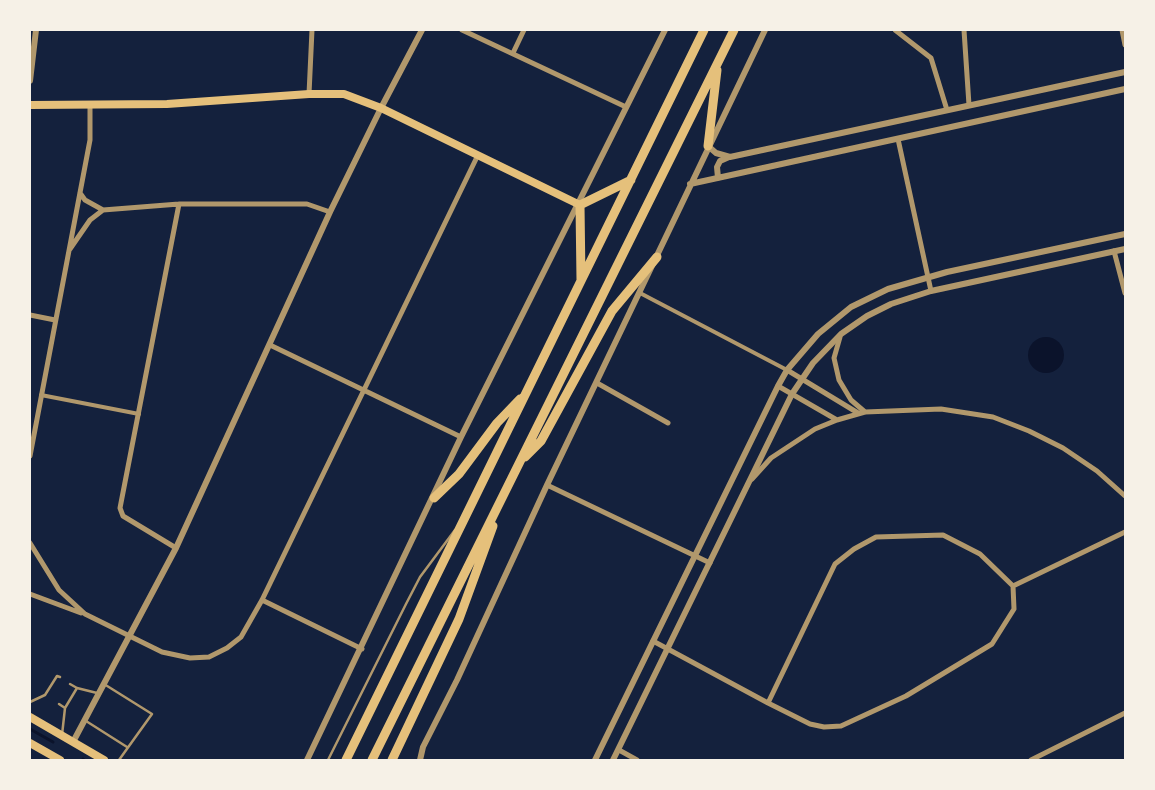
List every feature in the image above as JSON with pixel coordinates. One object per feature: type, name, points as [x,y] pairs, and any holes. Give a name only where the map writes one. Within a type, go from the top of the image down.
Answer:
[{"type":"highway","points":[[346,760],[704,30]]},
{"type":"highway","points":[[372,760],[734,30]]},
{"type":"highway","points":[[708,146],[718,62]]},
{"type":"highway","points":[[581,282],[580,205],[631,180]]},
{"type":"highway","points":[[517,467],[541,441],[612,311],[657,257]]},
{"type":"highway","points":[[434,498],[459,474],[497,423],[527,392]]},
{"type":"highway","points":[[392,760],[459,619],[508,485]]},
{"type":"main road","points":[[30,104],[90,106],[167,104],[309,94],[344,94],[381,108],[477,157],[580,205]]},
{"type":"main road","points":[[30,717],[104,760]]},
{"type":"main road","points":[[30,743],[60,760]]},
{"type":"street","points":[[30,81],[36,30]]},
{"type":"street","points":[[309,94],[312,30]]},
{"type":"street","points":[[73,742],[176,548],[330,212],[422,30]]},
{"type":"street","points":[[462,30],[626,107]]},
{"type":"street","points":[[513,53],[524,30]]},
{"type":"street","points":[[307,760],[362,649],[462,437],[580,205],[665,30]]},
{"type":"street","points":[[420,760],[423,747],[457,680],[547,485],[765,30]]},
{"type":"street","points":[[895,30],[931,58],[947,110]]},
{"type":"street","points":[[964,30],[969,105]]},
{"type":"street","points":[[1122,30],[1125,45]]},
{"type":"street","points":[[718,178],[717,167],[720,162],[730,156],[1125,72]]},
{"type":"street","points":[[690,184],[1125,89]]},
{"type":"street","points":[[30,456],[91,133],[90,106]]},
{"type":"street","points":[[898,139],[931,291]]},
{"type":"street","points":[[708,146],[716,153],[730,156]]},
{"type":"street","points":[[30,594],[85,614],[162,652],[190,658],[209,657],[227,648],[241,637],[262,600],[477,157]]},
{"type":"street","points":[[80,193],[85,200],[103,210]]},
{"type":"street","points":[[69,251],[90,220],[103,210],[179,204],[308,204],[330,212]]},
{"type":"street","points":[[176,548],[121,513],[179,204]]},
{"type":"street","points":[[595,760],[778,386],[787,370],[818,334],[851,307],[888,289],[928,276],[1125,234]]},
{"type":"street","points":[[614,760],[792,394],[801,379],[841,334],[867,316],[883,308],[931,291],[1125,249]]},
{"type":"street","points":[[1114,251],[1125,293]]},
{"type":"street","points":[[640,293],[787,370],[858,413]]},
{"type":"street","points":[[30,315],[55,320]]},
{"type":"street","points":[[841,334],[834,358],[837,373],[851,400],[865,412]]},
{"type":"street","points":[[270,345],[462,437]]},
{"type":"street","points":[[597,383],[668,423]]},
{"type":"street","points":[[778,386],[837,420]]},
{"type":"street","points":[[41,395],[139,414]]},
{"type":"street","points":[[750,482],[772,458],[815,429],[837,420],[865,412],[941,408],[993,417],[1029,431],[1063,448],[1097,471],[1125,496]]},
{"type":"street","points":[[547,485],[710,563]]},
{"type":"street","points":[[1013,586],[1125,532]]},
{"type":"street","points":[[653,641],[768,703],[810,724],[824,727],[841,726],[856,721],[906,696],[992,644],[1014,609],[1013,586],[980,554],[943,536],[876,537],[854,549],[835,564],[768,703]]},
{"type":"street","points":[[30,543],[59,590],[85,614]]},
{"type":"street","points":[[262,600],[362,649]]},
{"type":"street","points":[[1031,760],[1125,713]]},
{"type":"street","points":[[619,750],[637,760]]},
{"type":"lane","points":[[328,760],[420,577],[467,512]]},
{"type":"lane","points":[[30,702],[45,695],[57,676],[60,677]]},
{"type":"lane","points":[[70,684],[99,694]]},
{"type":"lane","points":[[104,684],[152,714],[134,742],[127,747],[119,760]]},
{"type":"lane","points":[[62,736],[65,708],[77,688]]},
{"type":"lane","points":[[45,695],[48,698]]},
{"type":"lane","points":[[58,704],[65,708]]},
{"type":"lane","points":[[84,720],[127,747]]},
{"type":"water","points":[[1046,337],[1058,343],[1064,355],[1058,367],[1046,373],[1034,367],[1028,355],[1034,343]]},
{"type":"waterway","points":[[30,729],[53,742]]}]
